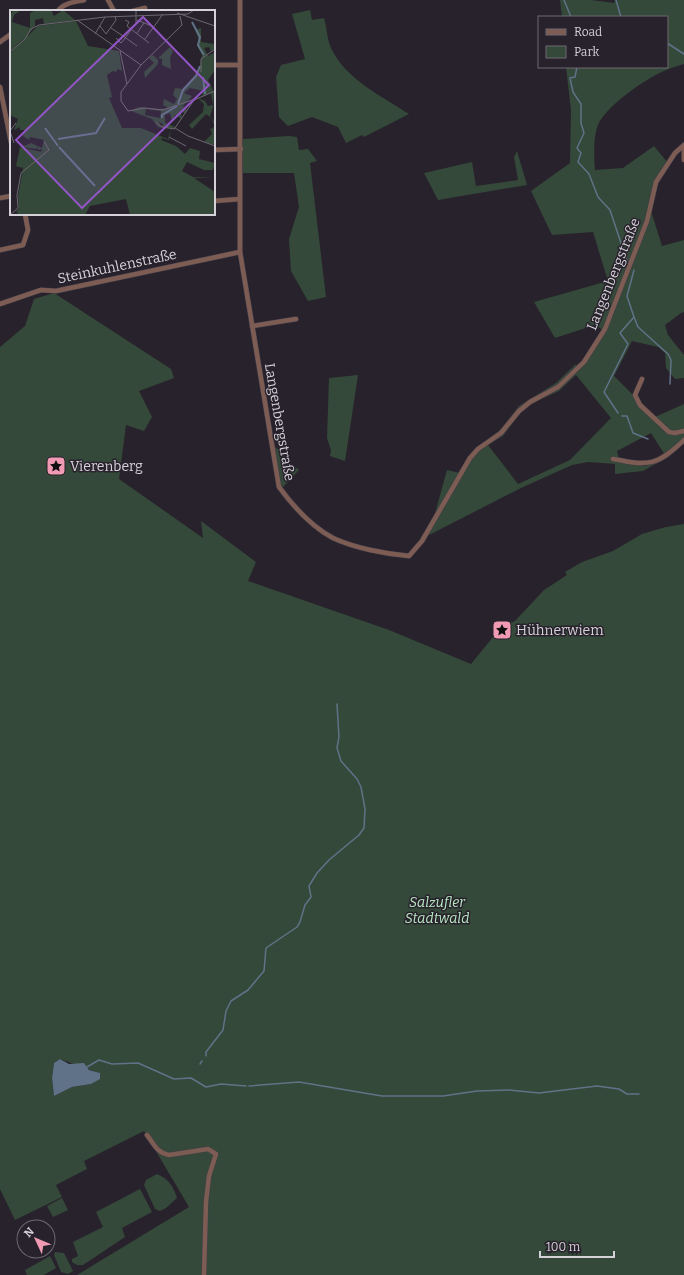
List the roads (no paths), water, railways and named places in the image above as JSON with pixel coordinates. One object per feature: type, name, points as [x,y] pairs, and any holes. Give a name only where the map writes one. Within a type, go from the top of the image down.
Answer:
[{"type":"street","points":[[59,10],[73,2],[84,0]]},
{"type":"street","points":[[108,0],[113,10]]},
{"type":"street","name":"Langenbergstraße","points":[[240,0],[240,252],[279,487],[308,518],[334,538],[350,545],[409,556],[422,541],[470,458],[478,449],[502,433],[519,411],[530,402],[558,387],[584,362],[605,329],[647,221],[656,182],[675,153],[684,146]]},
{"type":"street","points":[[137,10],[145,8]]},
{"type":"street","points":[[0,42],[10,35]]},
{"type":"street","points":[[215,65],[240,65]]},
{"type":"street","points":[[0,87],[9,119],[10,130]]},
{"type":"street","points":[[684,146],[684,160]]},
{"type":"street","points":[[215,150],[241,150]]},
{"type":"street","points":[[0,198],[10,196]]},
{"type":"street","points":[[215,201],[240,199]]},
{"type":"street","points":[[0,250],[23,245],[28,230],[25,215]]},
{"type":"street","name":"Steinkuhlenstraße","points":[[0,304],[40,290],[56,291],[240,252]]},
{"type":"street","points":[[252,326],[296,319]]},
{"type":"street","points":[[642,379],[636,393],[638,402],[665,430],[675,434],[684,431]]},
{"type":"street","points":[[613,459],[638,464],[650,462],[668,454],[684,440]]},
{"type":"street","points":[[147,1135],[158,1152],[164,1154],[169,1155],[208,1149],[216,1154],[209,1176],[206,1202],[204,1275]]},
{"type":"water","points":[[60,1059],[69,1064],[84,1063],[89,1070],[100,1073],[100,1079],[91,1084],[72,1087],[54,1096],[52,1078],[54,1063]]},
{"type":"waterway","points":[[564,0],[571,16]]},
{"type":"waterway","points":[[616,0],[621,16]]},
{"type":"waterway","points":[[668,44],[684,54]]},
{"type":"waterway","points":[[577,68],[575,77],[570,78],[573,92],[581,104],[581,123],[584,133],[577,148],[581,153],[578,162],[589,174],[598,197],[610,210],[627,261]]},
{"type":"waterway","points":[[618,413],[604,392],[628,344],[620,333],[634,317],[627,296],[634,270]]},
{"type":"waterway","points":[[634,317],[638,327],[668,354],[671,360],[670,384]]},
{"type":"waterway","points":[[622,416],[627,416],[633,433],[648,439]]},
{"type":"waterway","points":[[206,1056],[206,1052],[223,1030],[226,1011],[231,1001],[248,990],[264,971],[266,948],[297,927],[305,905],[311,897],[309,886],[317,873],[329,860],[359,835],[364,828],[365,809],[361,787],[357,779],[341,761],[337,748],[339,737],[337,704]]},
{"type":"waterway","points":[[87,1067],[99,1060],[112,1064],[138,1063],[174,1079],[191,1078],[206,1087],[221,1084],[246,1086]]},
{"type":"waterway","points":[[249,1086],[299,1082],[382,1096],[443,1096],[477,1091],[509,1090],[539,1093],[597,1086],[619,1089],[627,1094],[639,1094]]},
{"type":"place","name":"Vierenberg","points":[[56,466]]},
{"type":"place","name":"Hühnerwiem","points":[[502,630]]},
{"type":"park label","name":"Salzufler Stadtwald","points":[[437,910]]}]
